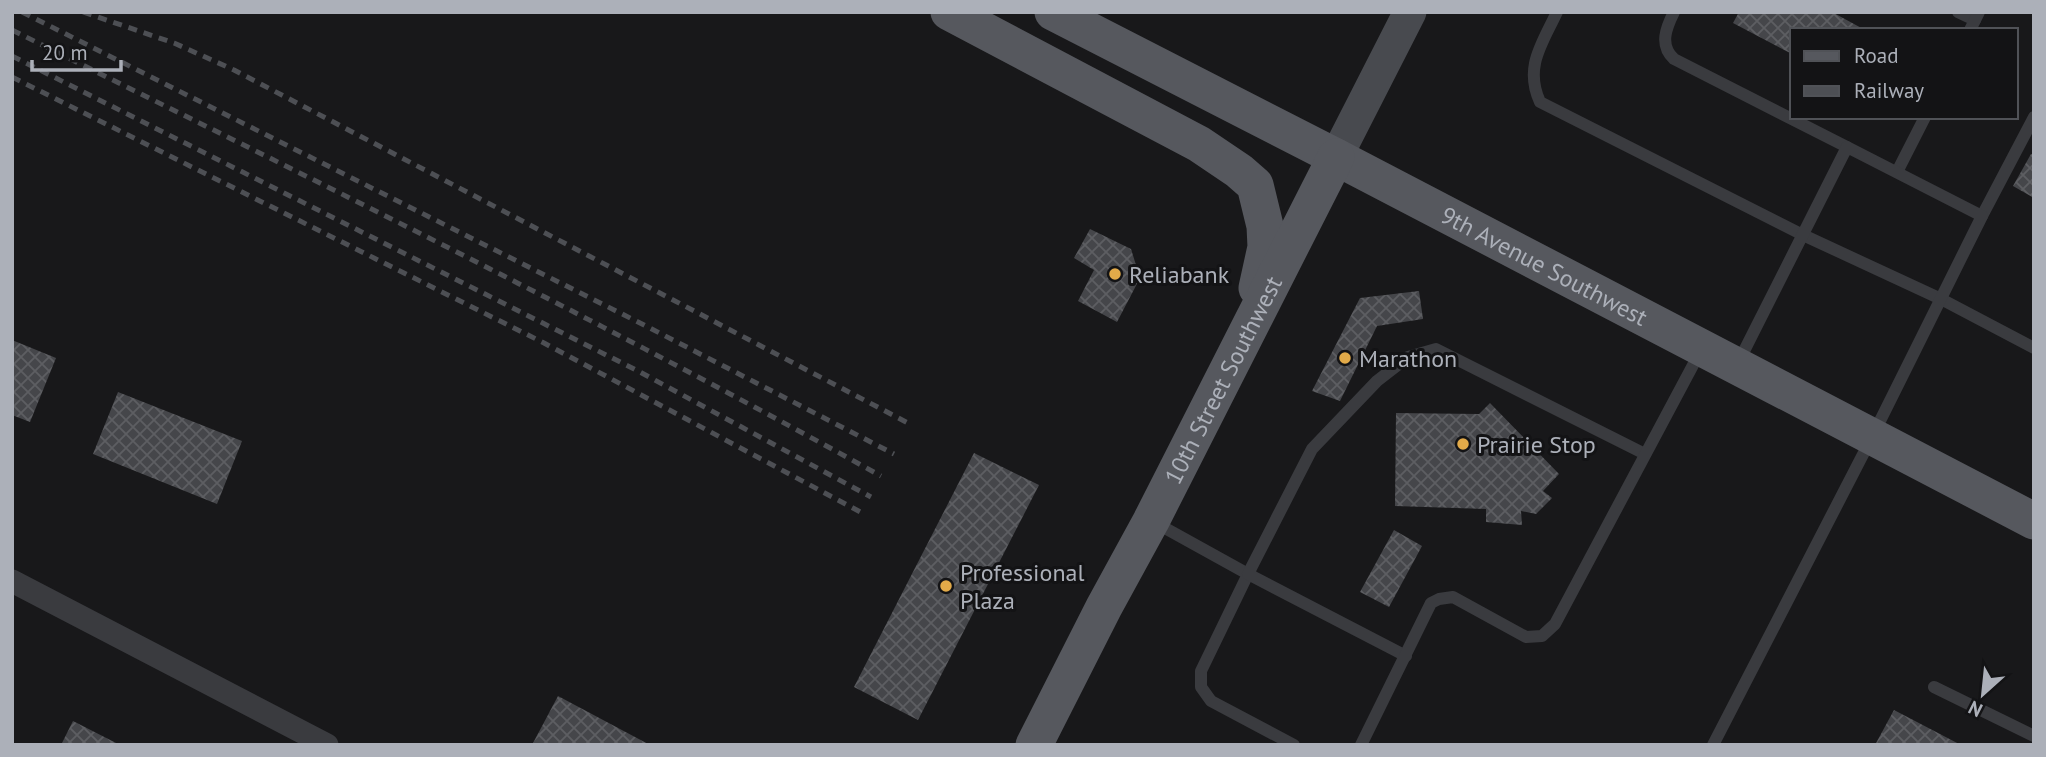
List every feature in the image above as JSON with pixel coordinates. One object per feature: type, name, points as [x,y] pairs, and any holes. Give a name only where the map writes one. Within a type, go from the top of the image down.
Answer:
[{"type":"main road","points":[[948,12],[1199,144],[1240,171],[1255,185],[1265,226],[1266,247],[1249,326]]},
{"type":"main road","name":"9th Avenue Southwest","points":[[1053,12],[2034,521]]},
{"type":"main road","name":"10th Street Southwest","points":[[1034,745],[1410,12]]},
{"type":"street","points":[[12,582],[327,745]]},
{"type":"lane","points":[[1557,12],[1535,58],[1535,90],[1540,102],[1803,235],[1941,299],[2034,348]]},
{"type":"lane","points":[[1674,12],[1665,36],[1667,53],[1790,118]]},
{"type":"lane","points":[[1958,12],[1974,21]]},
{"type":"lane","points":[[1713,745],[2034,117]]},
{"type":"lane","points":[[1792,119],[1982,216]]},
{"type":"lane","points":[[1897,172],[1924,119]]},
{"type":"lane","points":[[1737,367],[1847,147]]},
{"type":"lane","points":[[1361,745],[1431,603],[1453,597],[1526,638],[1542,636],[1555,624],[1702,348]]},
{"type":"lane","points":[[1294,745],[1211,701],[1201,687],[1201,671],[1312,449],[1377,381],[1408,357],[1436,349],[1645,454]]},
{"type":"lane","points":[[1151,521],[1406,656]]},
{"type":"lane","points":[[1934,687],[2034,736]]},
{"type":"building","points":[[1739,12],[1832,12],[1861,28],[1790,28],[1790,53],[1733,23]]},
{"type":"building","points":[[2031,154],[2034,155],[2034,198],[2013,186]]},
{"type":"building","name":"Reliabank","points":[[1090,229],[1131,249],[1140,278],[1117,322],[1078,301],[1094,270],[1074,258]]},
{"type":"building","name":"Marathon","points":[[1419,291],[1423,319],[1377,326],[1340,401],[1312,391],[1360,298]]},
{"type":"building","points":[[12,340],[56,358],[30,422],[12,415]]},
{"type":"building","points":[[118,392],[242,441],[217,504],[93,454]]},
{"type":"building","name":"Prairie Stop","points":[[1490,403],[1559,474],[1543,491],[1552,498],[1536,514],[1521,511],[1522,525],[1486,522],[1486,509],[1395,506],[1396,413],[1479,414]]},
{"type":"building","name":"Professional Plaza","points":[[974,453],[1039,485],[918,720],[854,687]]},
{"type":"building","points":[[1394,530],[1422,546],[1389,607],[1360,592]]},
{"type":"building","points":[[558,696],[650,745],[532,745]]},
{"type":"building","points":[[1894,710],[1961,745],[1875,745]]},
{"type":"building","points":[[73,721],[120,745],[61,745]]},
{"type":"railway","points":[[22,12],[894,454]]},
{"type":"railway","points":[[83,12],[174,43],[234,70],[908,423]]},
{"type":"railway","points":[[12,30],[558,304],[881,476]]},
{"type":"railway","points":[[12,56],[638,371],[871,497]]},
{"type":"railway","points":[[12,77],[544,343],[866,515]]},
{"type":"place","name":"Reliabank","points":[[1115,274]]},
{"type":"place","name":"Marathon","points":[[1345,358]]},
{"type":"place","name":"Prairie Stop","points":[[1463,444]]},
{"type":"place","name":"Professional Plaza","points":[[946,586]]}]
